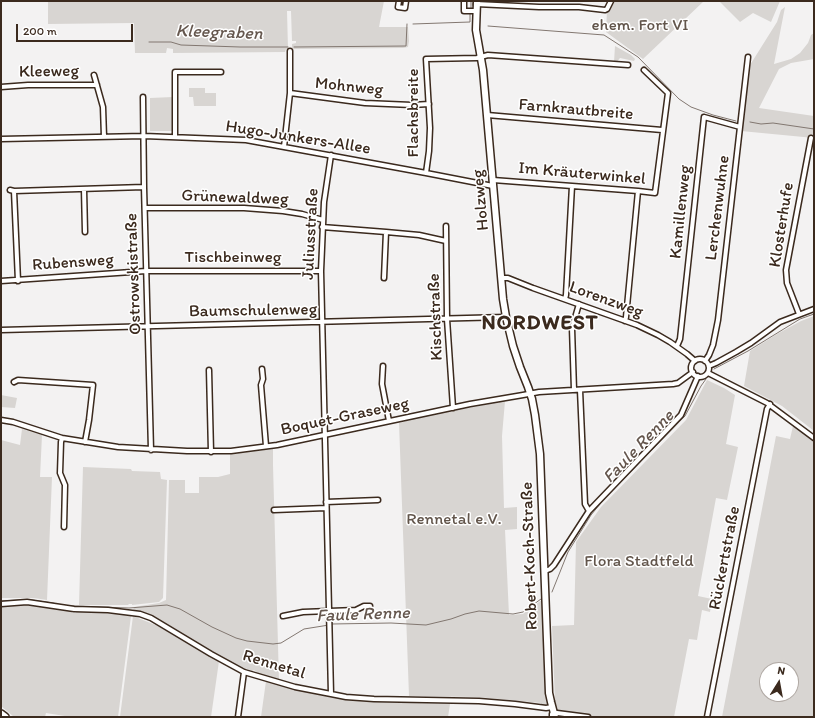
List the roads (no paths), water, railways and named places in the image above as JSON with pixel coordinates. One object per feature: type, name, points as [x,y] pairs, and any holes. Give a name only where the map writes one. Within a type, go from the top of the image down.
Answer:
[{"type":"main road","points":[[1,714],[5,717]]},
{"type":"street","points":[[399,1],[398,7],[405,8],[406,1]]},
{"type":"street","points":[[464,1],[464,10],[472,11]]},
{"type":"street","points":[[476,2],[539,8],[579,7],[604,10],[607,9],[611,1]]},
{"type":"street","name":"Holzweg","points":[[476,2],[472,11],[481,57],[488,115],[506,317],[514,352],[531,394]]},
{"type":"street","points":[[284,147],[290,93],[290,51]]},
{"type":"street","points":[[481,57],[488,55],[628,65]]},
{"type":"street","name":"Flachsbreite","points":[[426,173],[430,151],[426,60],[481,57]]},
{"type":"street","name":"Lerchenwuhne","points":[[705,360],[709,355],[718,320],[748,57]]},
{"type":"street","name":"Im Kräuterwinkel","points":[[493,183],[572,186],[655,193],[668,93],[644,70]]},
{"type":"street","points":[[175,137],[175,72],[221,72]]},
{"type":"street","name":"Kleeweg","points":[[94,75],[103,107],[104,137]]},
{"type":"street","name":"Kleeweg","points":[[1,87],[28,85],[97,85]]},
{"type":"street","name":"Mohnweg","points":[[290,93],[365,103],[429,104]]},
{"type":"street","name":"Ostrowskistraße","points":[[143,97],[151,450]]},
{"type":"street","name":"Farnkrautbreite","points":[[488,115],[662,130]]},
{"type":"street","name":"Kamillenweg","points":[[677,346],[680,339],[704,117],[740,127]]},
{"type":"street","name":"Hugo-Junkers-Allee","points":[[1,139],[144,136],[246,140],[426,173],[493,183]]},
{"type":"street","name":"Klosterhufe","points":[[799,314],[787,283],[786,270],[811,138]]},
{"type":"street","name":"Juliusstraße","points":[[331,155],[324,202],[320,271],[331,694]]},
{"type":"street","points":[[565,299],[572,186]]},
{"type":"street","points":[[18,280],[12,190],[144,187]]},
{"type":"street","points":[[84,189],[84,232]]},
{"type":"street","points":[[625,320],[638,191]]},
{"type":"street","name":"Grünewaldweg","points":[[145,208],[213,208],[283,211],[302,214],[323,220]]},
{"type":"street","name":"Kischstraße","points":[[446,226],[447,318],[453,408]]},
{"type":"street","points":[[322,227],[386,232],[446,241]]},
{"type":"street","points":[[384,278],[386,232]]},
{"type":"street","name":"Rubensweg","points":[[1,282],[146,271]]},
{"type":"street","name":"Tischbeinweg","points":[[146,271],[320,271]]},
{"type":"street","name":"Lorenzweg","points":[[502,278],[508,278],[625,320],[658,335],[677,346],[695,361]]},
{"type":"street","points":[[574,390],[572,328],[579,304]]},
{"type":"street","points":[[709,366],[716,364],[751,343],[780,322],[814,309]]},
{"type":"street","name":"Baumschulenweg","points":[[1,330],[506,317]]},
{"type":"street","points":[[700,359],[705,360],[709,366],[708,373],[703,376],[698,376],[693,372],[692,366],[695,361],[700,359]]},
{"type":"street","points":[[383,366],[382,384],[389,421]]},
{"type":"street","points":[[262,369],[263,379],[261,385],[266,446]]},
{"type":"street","points":[[209,370],[211,452]]},
{"type":"street","name":"Boquet-Graseweg","points":[[1,420],[13,422],[62,438],[85,442],[151,450],[211,452],[266,446],[498,399],[531,394],[672,384],[678,382],[693,372]]},
{"type":"street","points":[[708,373],[770,404],[814,438]]},
{"type":"street","points":[[545,571],[552,568],[589,511],[681,415],[698,376]]},
{"type":"street","points":[[14,382],[18,380],[93,384],[85,442]]},
{"type":"street","points":[[580,390],[585,504],[589,511]]},
{"type":"street","name":"Robert-Koch-Straße","points":[[531,394],[540,454],[549,693],[553,714]]},
{"type":"street","name":"Rückertstraße","points":[[707,717],[767,409],[770,404]]},
{"type":"street","points":[[62,438],[60,473],[65,485],[64,527]]},
{"type":"street","points":[[326,502],[378,500]]},
{"type":"street","points":[[274,510],[326,508]]},
{"type":"street","name":"Rennetal","points":[[1,604],[27,602],[74,609],[108,610],[140,614],[151,618],[244,672],[295,687],[331,694],[374,699],[479,701],[515,704],[546,708],[553,714],[557,713],[588,717]]},
{"type":"street","points":[[283,616],[303,612],[356,610],[364,606],[370,606]]},
{"type":"street","points":[[238,717],[244,672]]},
{"type":"waterway","points":[[471,1],[471,10]]},
{"type":"waterway","name":"Kleegraben","points":[[413,24],[470,22],[470,13]]},
{"type":"waterway","name":"Kleegraben","points":[[294,47],[406,46],[407,24]]},
{"type":"waterway","points":[[488,26],[604,35],[638,57],[679,99],[691,107],[736,121]]},
{"type":"waterway","name":"Kleegraben","points":[[149,42],[171,42],[181,45],[288,47]]},
{"type":"waterway","points":[[750,122],[761,124],[773,123],[814,129]]},
{"type":"waterway","name":"Faule Renne","points":[[714,369],[748,351],[800,319],[814,314]]},
{"type":"waterway","name":"Faule Renne","points":[[552,592],[568,552],[591,515],[605,498],[685,416],[706,379]]},
{"type":"waterway","name":"Faule Renne","points":[[332,624],[391,623],[426,625],[479,611],[513,614],[523,612],[541,599]]},
{"type":"waterway","name":"Faule Renne","points":[[1,601],[32,600],[64,606]]},
{"type":"waterway","name":"Faule Renne","points":[[71,606],[129,608],[167,605],[180,609],[212,627],[236,638],[247,641],[273,644],[281,643],[304,629],[329,625]]},
{"type":"district","name":"NORDWEST","points":[[540,324]]},
{"type":"park label","name":"ehem. Fort VI","points":[[640,26]]},
{"type":"park label","name":"Rennetal e.V.","points":[[454,520]]},
{"type":"park label","name":"Flora Stadtfeld","points":[[639,562]]}]
